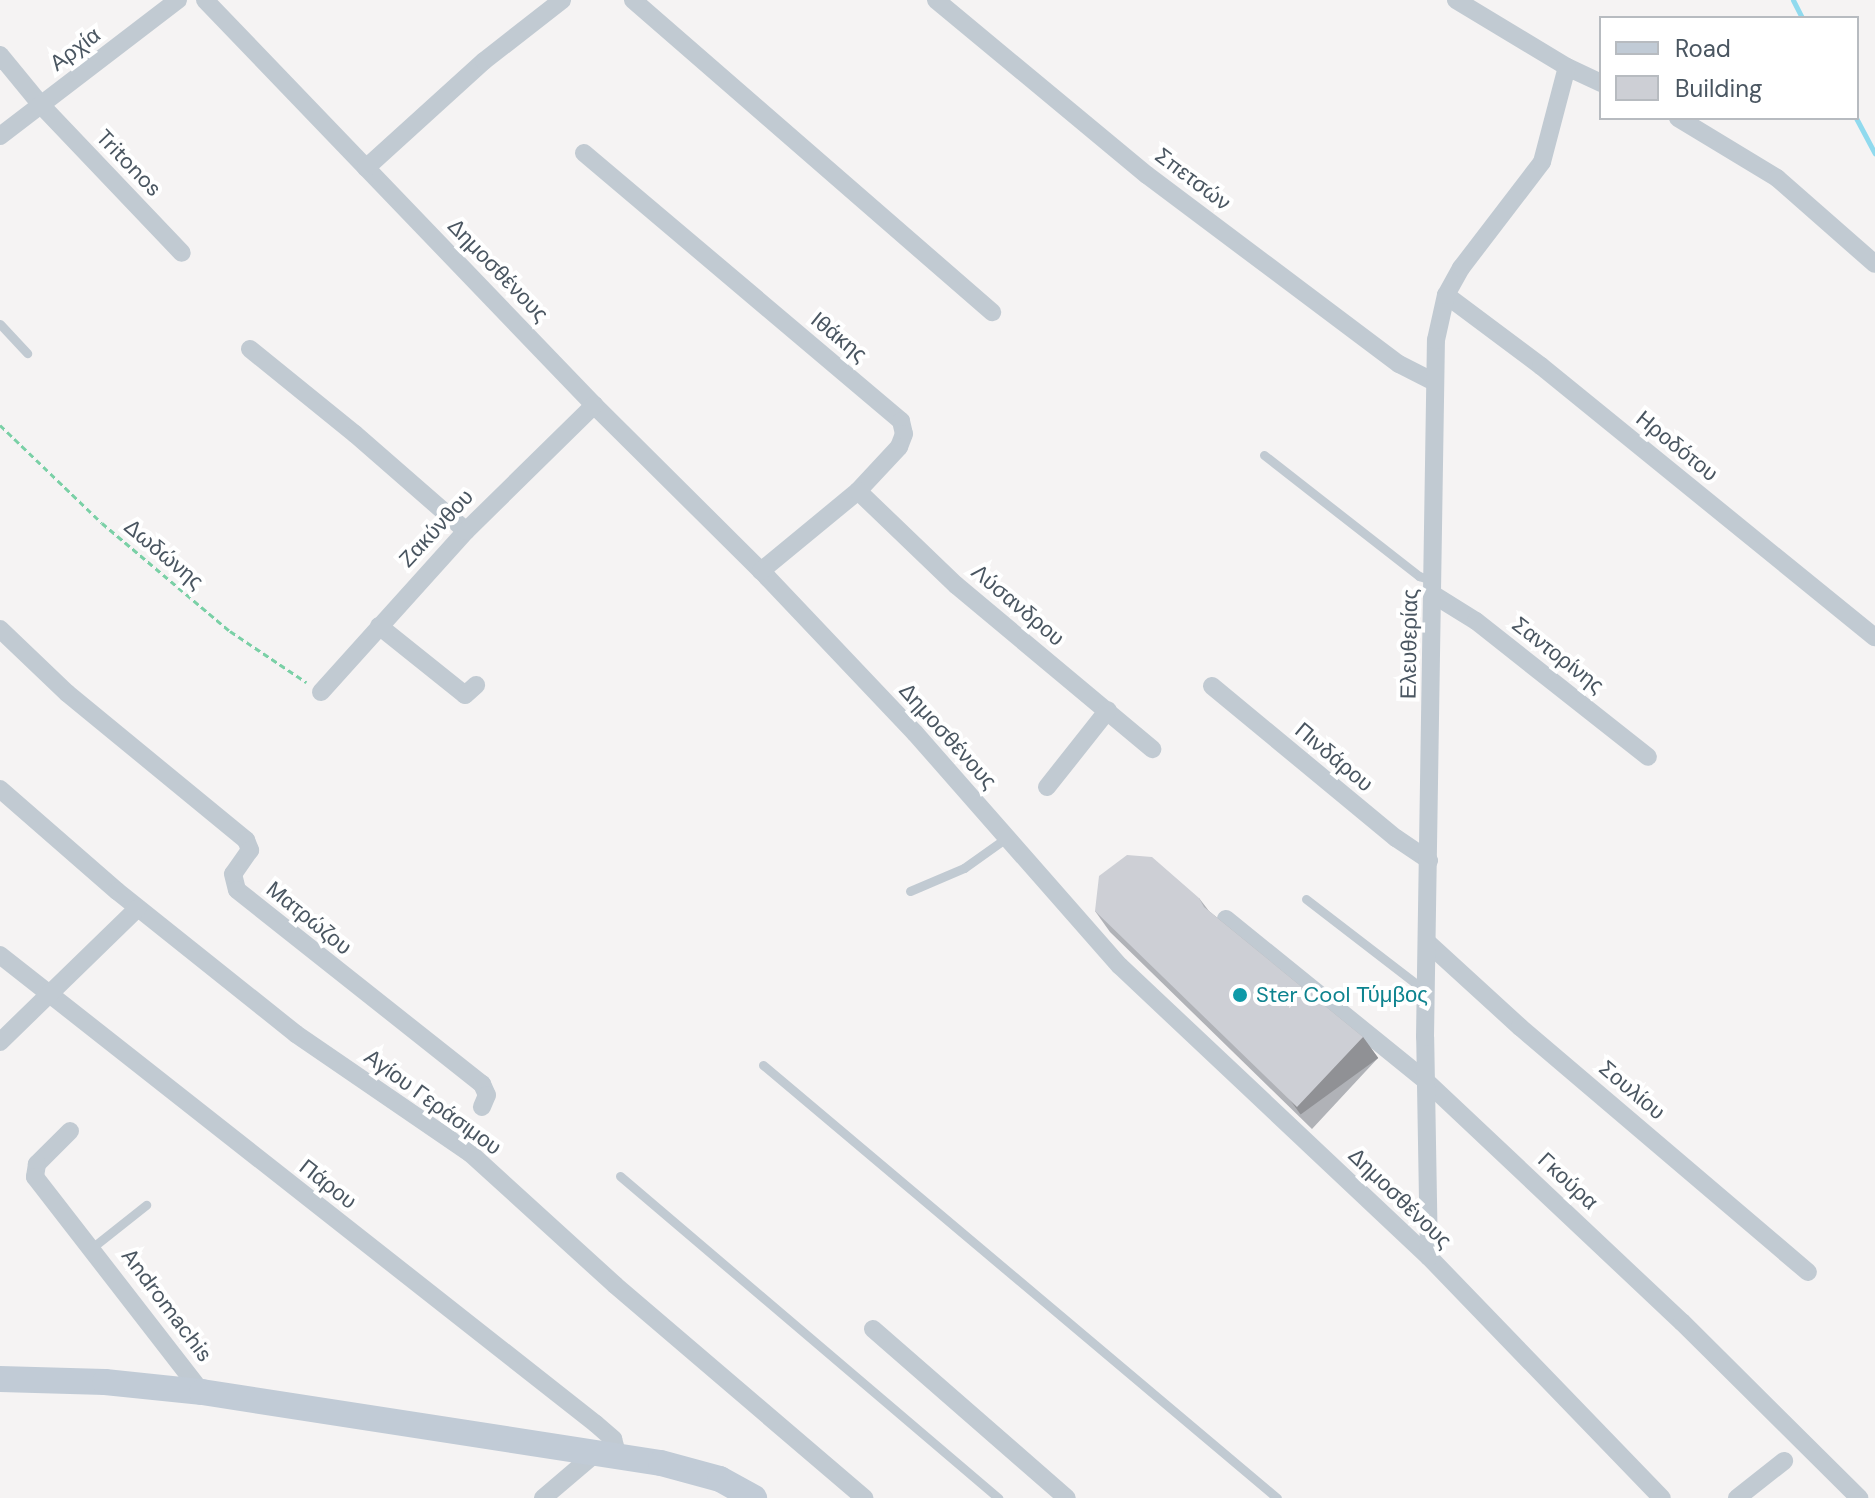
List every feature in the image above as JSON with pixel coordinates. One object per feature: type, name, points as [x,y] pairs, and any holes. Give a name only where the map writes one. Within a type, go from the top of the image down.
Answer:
[{"type":"main road","points":[[0,1379],[105,1382],[202,1392],[607,1454],[695,1471],[731,1484],[754,1498]]},
{"type":"street","name":"Αρχία","points":[[0,136],[178,0]]},
{"type":"street","name":"Δημοσθένους","points":[[205,0],[915,733],[1120,966],[1429,1257],[1662,1498]]},
{"type":"street","points":[[366,168],[484,61],[562,0]]},
{"type":"street","points":[[633,0],[992,312]]},
{"type":"street","name":"Σπετσών","points":[[936,0],[1147,175],[1399,364],[1433,381]]},
{"type":"street","points":[[1456,0],[1567,67],[1599,82]]},
{"type":"street","name":"Tritonos","points":[[0,55],[41,105],[182,253]]},
{"type":"street","name":"Ελευθερίας","points":[[1429,1257],[1426,992],[1436,340],[1446,295],[1461,268],[1542,162],[1567,67]]},
{"type":"street","points":[[1681,120],[1777,178],[1875,264]]},
{"type":"street","name":"Ιθάκης","points":[[584,153],[901,421],[904,434],[899,447],[858,491],[761,571]]},
{"type":"street","name":"Ηροδότου","points":[[1446,295],[1553,376],[1875,637]]},
{"type":"street","points":[[250,349],[355,434],[466,531]]},
{"type":"street","name":"Ζακύνθου","points":[[321,692],[466,531],[594,405]]},
{"type":"street","name":"Λύσανδρου","points":[[858,491],[956,585],[1152,749]]},
{"type":"street","name":"Σαντορίνης","points":[[1434,588],[1648,757]]},
{"type":"street","points":[[379,626],[465,695],[476,685]]},
{"type":"street","name":"Ματρώζου","points":[[0,629],[67,693],[246,840],[250,850],[233,874],[233,885],[237,890],[482,1084],[487,1095],[482,1107]]},
{"type":"street","name":"Πινδάρου","points":[[1212,686],[1396,838],[1429,860]]},
{"type":"street","points":[[1047,787],[1108,710]]},
{"type":"street","name":"Αγίου Γεράσιμου","points":[[0,789],[138,908],[296,1034],[470,1153],[626,1295],[864,1498]]},
{"type":"street","points":[[0,1042],[138,908]]},
{"type":"street","name":"Γκούρα","points":[[1226,919],[1426,1081],[1682,1322],[1859,1498]]},
{"type":"street","name":"Σουλίου","points":[[1428,943],[1520,1027],[1808,1272]]},
{"type":"street","name":"Πάρου","points":[[0,955],[596,1424],[613,1439],[607,1454]]},
{"type":"street","name":"Andromachis","points":[[70,1131],[37,1164],[34,1173],[202,1392]]},
{"type":"street","points":[[873,1329],[1067,1498]]},
{"type":"street","points":[[543,1498],[607,1454]]},
{"type":"street","points":[[1737,1498],[1784,1461]]},
{"type":"lane","points":[[0,324],[27,353]]},
{"type":"lane","points":[[1264,455],[1434,588]]},
{"type":"lane","points":[[910,891],[964,868],[1006,838]]},
{"type":"lane","points":[[1306,899],[1426,992]]},
{"type":"lane","points":[[763,1065],[1277,1498]]},
{"type":"lane","points":[[620,1176],[998,1498]]},
{"type":"lane","name":"Andromachis","points":[[93,1247],[146,1205]]},
{"type":"path","name":"Δωδώνης","points":[[0,425],[102,523],[230,631],[321,692]]},
{"type":"building","name":"Ster Cool Τύμβος","points":[[1127,855],[1152,857],[1199,898],[1204,907],[1363,1037],[1297,1107],[1095,911],[1099,876]]},
{"type":"waterway","points":[[1793,0],[1801,16]]},
{"type":"waterway","points":[[1857,120],[1875,153]]},
{"type":"place","name":"Ster Cool Τύμβος","points":[[1240,995]]}]
